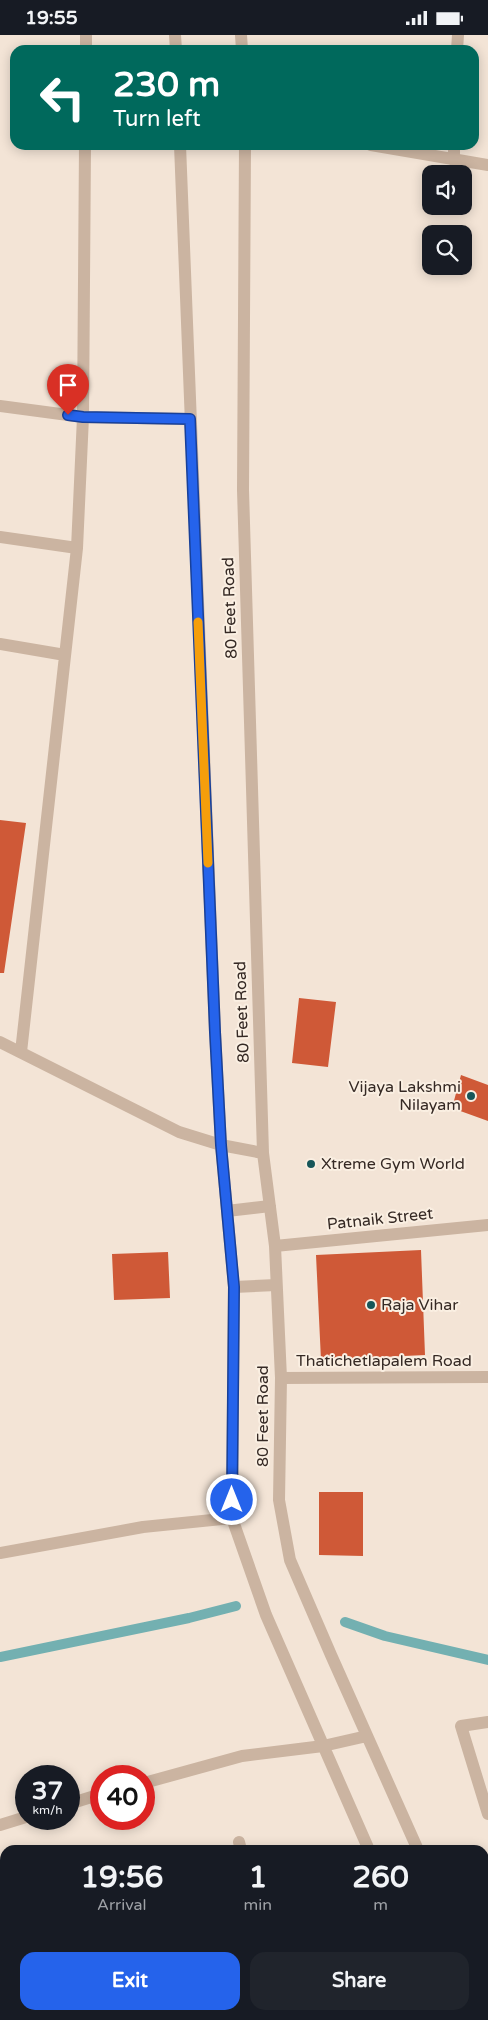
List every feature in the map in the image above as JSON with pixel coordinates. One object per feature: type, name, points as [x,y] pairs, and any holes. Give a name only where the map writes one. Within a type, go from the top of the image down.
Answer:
[{"type":"street","points":[[21,1052],[77,548],[83,417],[85,150]]},
{"type":"street","name":"80 Feet Road","points":[[180,150],[221,1145],[234,1287],[232,1519],[266,1615],[367,1845]]},
{"type":"street","name":"80 Feet Road","points":[[245,150],[242,490],[263,1153],[275,1246],[281,1378],[279,1500],[290,1560],[416,1845]]},
{"type":"street","points":[[397,150],[454,161],[488,165]]},
{"type":"street","points":[[454,150],[454,161]]},
{"type":"street","points":[[0,406],[83,417],[190,419]]},
{"type":"street","points":[[0,537],[77,548]]},
{"type":"street","points":[[0,644],[65,655]]},
{"type":"street","points":[[0,1042],[179,1132],[221,1145],[263,1153]]},
{"type":"street","points":[[227,1211],[270,1206]]},
{"type":"street","name":"Patnaik Street","points":[[275,1246],[488,1225]]},
{"type":"street","points":[[234,1287],[276,1285]]},
{"type":"street","name":"Thatichetlapalem Road","points":[[281,1378],[488,1377]]},
{"type":"street","points":[[0,1553],[143,1527],[232,1519]]},
{"type":"street","points":[[488,1722],[461,1726],[488,1813]]},
{"type":"street","points":[[155,1780],[242,1756],[323,1746],[366,1736]]},
{"type":"street","points":[[0,1825],[15,1820]]},
{"type":"building","points":[[0,820],[26,823],[4,973],[0,973]]},
{"type":"building","points":[[299,998],[336,1002],[328,1067],[292,1063]]},
{"type":"building","name":"Vijaya Lakshmi Nilayam","points":[[461,1075],[488,1085],[488,1121],[452,1108]]},
{"type":"building","name":"Raja Vihar","points":[[421,1250],[425,1355],[321,1360],[316,1255]]},
{"type":"building","points":[[168,1252],[170,1298],[114,1300],[112,1254]]},
{"type":"building","points":[[319,1492],[363,1492],[363,1556],[319,1555]]},
{"type":"waterway","points":[[0,1657],[189,1618],[236,1606]]},
{"type":"waterway","points":[[345,1622],[385,1636],[488,1660]]},
{"type":"slow traffic","points":[[198,622],[208,863]]},
{"type":"place","name":"Vijaya Lakshmi Nilayam","points":[[471,1096]]},
{"type":"place","name":"Xtreme Gym World","points":[[311,1164]]},
{"type":"place","name":"Raja Vihar","points":[[371,1305]]},
{"type":"route","points":[[68,415],[83,417],[190,419],[215,1032],[221,1145],[234,1287],[232,1500]]}]
